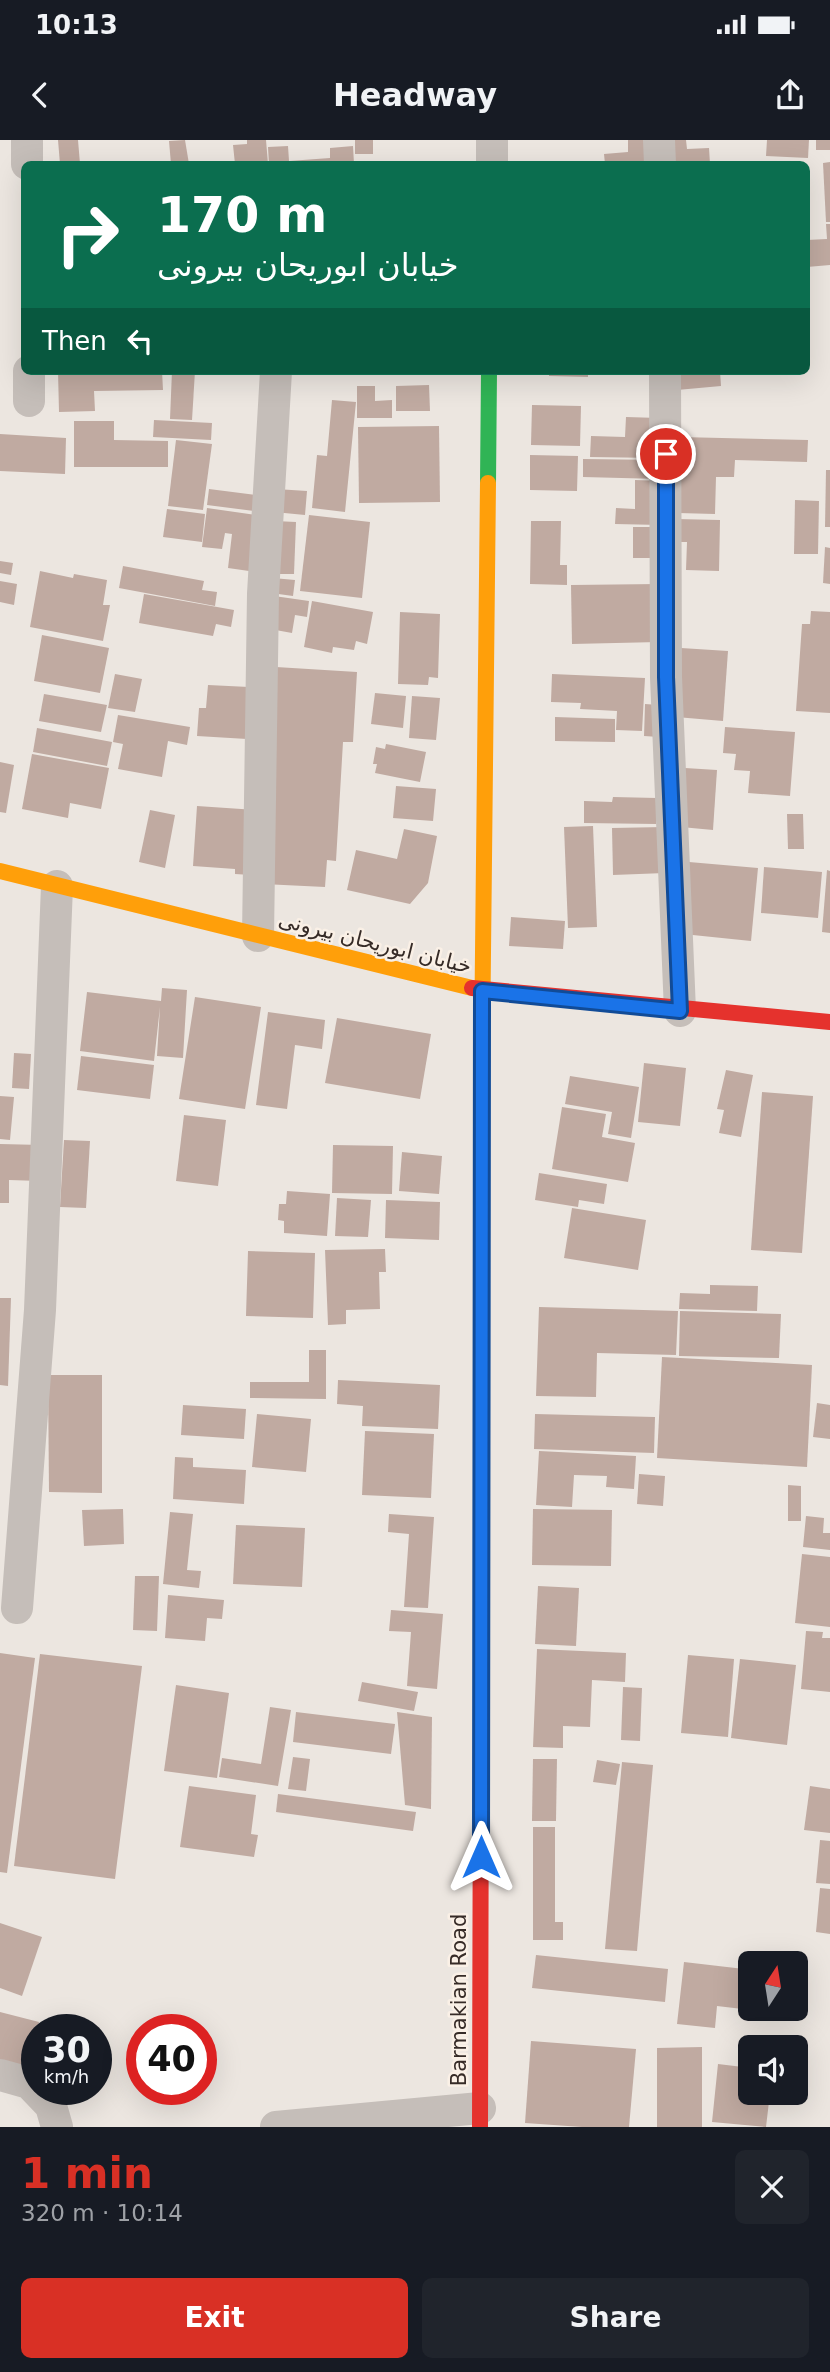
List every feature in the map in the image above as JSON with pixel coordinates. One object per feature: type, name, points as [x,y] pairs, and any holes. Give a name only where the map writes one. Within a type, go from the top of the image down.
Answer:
[{"type":"street","points":[[27,140],[27,161]]},
{"type":"street","points":[[492,140],[492,161]]},
{"type":"street","points":[[659,140],[660,161]]},
{"type":"street","points":[[258,936],[263,594],[276,375]]},
{"type":"street","name":"Barmakian Road","points":[[480,2117],[482,991],[489,375]]},
{"type":"street","points":[[666,375],[666,677],[680,1011]]},
{"type":"street","name":"خیابان ابوریحان بیرونی","points":[[0,871],[482,991],[830,1023]]},
{"type":"street","points":[[17,1608],[40,1310],[57,886]]},
{"type":"street","points":[[0,2075],[29,2083],[51,2106],[57,2127]]},
{"type":"street","points":[[276,2127],[480,2117]]},
{"type":"building","points":[[58,140],[78,140],[80,161],[60,161]]},
{"type":"building","points":[[185,140],[188,161],[171,161],[169,141]]},
{"type":"building","points":[[247,140],[266,140],[268,161],[235,161],[233,145],[247,144]]},
{"type":"building","points":[[355,140],[373,140],[373,154],[355,154]]},
{"type":"building","points":[[628,140],[647,140],[648,161],[605,161],[604,154],[628,152]]},
{"type":"building","points":[[669,140],[686,140],[687,149],[709,148],[710,161],[669,161]]},
{"type":"building","points":[[767,140],[809,140],[808,158],[766,156]]},
{"type":"building","points":[[816,140],[830,140],[830,150],[816,150]]},
{"type":"building","points":[[288,146],[289,161],[269,161],[268,147]]},
{"type":"building","points":[[353,146],[354,161],[289,161],[330,158],[330,148]]},
{"type":"building","points":[[830,162],[830,222],[826,222],[823,163]]},
{"type":"building","points":[[826,224],[830,224],[830,265],[810,267],[810,240],[827,239]]},
{"type":"building","points":[[58,375],[162,375],[163,390],[94,391],[95,411],[59,412]]},
{"type":"building","points":[[172,375],[195,375],[192,420],[170,419]]},
{"type":"building","points":[[588,375],[588,377],[549,376]]},
{"type":"building","points":[[676,375],[720,375],[721,386],[677,390]]},
{"type":"building","points":[[429,385],[430,411],[396,411],[396,386]]},
{"type":"building","points":[[357,386],[375,386],[375,401],[392,400],[392,418],[357,418]]},
{"type":"building","points":[[332,400],[356,402],[345,512],[312,508],[317,455],[327,456]]},
{"type":"building","points":[[532,405],[581,406],[580,446],[531,445]]},
{"type":"building","points":[[626,417],[659,418],[657,458],[590,457],[591,436],[625,437]]},
{"type":"building","points":[[154,420],[212,423],[211,440],[153,437]]},
{"type":"building","points":[[74,421],[114,421],[114,440],[168,441],[168,467],[74,467]]},
{"type":"building","points":[[439,426],[440,502],[359,503],[358,427]]},
{"type":"building","points":[[0,434],[66,438],[65,474],[0,471]]},
{"type":"building","points":[[680,437],[808,440],[807,462],[735,460],[734,477],[716,477],[715,514],[678,513]]},
{"type":"building","points":[[176,440],[212,444],[203,510],[168,506]]},
{"type":"building","points":[[530,455],[578,456],[577,491],[530,490]]},
{"type":"building","points":[[583,459],[660,460],[660,479],[583,477]]},
{"type":"building","points":[[826,470],[830,470],[830,527],[825,527]]},
{"type":"building","points":[[635,480],[662,481],[661,525],[615,524],[616,508],[635,509]]},
{"type":"building","points":[[209,489],[256,495],[254,511],[207,505]]},
{"type":"building","points":[[276,489],[307,491],[305,515],[274,512]]},
{"type":"building","points":[[795,500],[819,501],[818,554],[794,554]]},
{"type":"building","points":[[207,508],[256,515],[249,571],[228,568],[232,534],[225,533],[222,549],[202,547]]},
{"type":"building","points":[[167,509],[205,514],[202,542],[163,537]]},
{"type":"building","points":[[309,515],[370,522],[362,598],[300,591]]},
{"type":"building","points":[[676,519],[720,520],[719,571],[686,570],[687,542],[676,542]]},
{"type":"building","points":[[275,521],[296,522],[294,574],[274,574]]},
{"type":"building","points":[[531,521],[561,521],[560,565],[567,565],[567,585],[530,584]]},
{"type":"building","points":[[633,527],[658,527],[657,558],[633,558]]},
{"type":"building","points":[[825,547],[830,548],[830,584],[823,583]]},
{"type":"building","points":[[0,561],[13,563],[11,575],[0,573]]},
{"type":"building","points":[[123,566],[204,581],[202,590],[217,592],[215,606],[119,588]]},
{"type":"building","points":[[40,571],[73,578],[74,574],[107,580],[103,605],[110,605],[103,641],[30,627]]},
{"type":"building","points":[[273,578],[295,580],[293,596],[271,593]]},
{"type":"building","points":[[0,581],[17,584],[14,605],[0,602]]},
{"type":"building","points":[[658,584],[659,642],[572,644],[571,585]]},
{"type":"building","points":[[144,594],[234,610],[231,627],[216,624],[213,636],[139,623]]},
{"type":"building","points":[[274,596],[309,601],[307,617],[295,615],[292,633],[270,629]]},
{"type":"building","points":[[312,601],[373,612],[367,644],[356,641],[354,650],[333,647],[332,653],[304,647]]},
{"type":"building","points":[[811,611],[830,612],[830,713],[796,711],[802,624],[810,624]]},
{"type":"building","points":[[400,612],[440,614],[438,678],[429,677],[428,685],[398,684]]},
{"type":"building","points":[[42,635],[109,648],[100,693],[34,681]]},
{"type":"building","points":[[681,648],[728,651],[723,721],[676,717]]},
{"type":"building","points":[[276,667],[357,672],[353,742],[343,742],[336,861],[327,860],[325,887],[263,884]]},
{"type":"building","points":[[115,674],[142,679],[135,712],[108,708]]},
{"type":"building","points":[[552,674],[645,678],[642,731],[616,730],[617,711],[580,709],[581,703],[551,702]]},
{"type":"building","points":[[208,685],[249,687],[247,739],[197,736],[199,708],[206,708]]},
{"type":"building","points":[[375,693],[406,696],[403,728],[371,724]]},
{"type":"building","points":[[44,694],[107,705],[101,732],[39,721]]},
{"type":"building","points":[[412,696],[440,698],[436,740],[409,738]]},
{"type":"building","points":[[645,704],[659,705],[659,737],[644,736]]},
{"type":"building","points":[[118,715],[190,727],[187,745],[168,741],[162,777],[118,769],[123,744],[113,742]]},
{"type":"building","points":[[555,717],[615,719],[615,742],[555,741]]},
{"type":"building","points":[[725,727],[795,732],[790,796],[748,793],[750,771],[734,770],[736,754],[723,753]]},
{"type":"building","points":[[37,728],[112,742],[107,766],[33,752]]},
{"type":"building","points":[[386,744],[426,752],[420,782],[375,773],[377,764],[373,764],[376,747],[385,749]]},
{"type":"building","points":[[32,754],[109,768],[101,809],[70,803],[68,818],[22,809]]},
{"type":"building","points":[[0,762],[14,765],[6,813],[0,812]]},
{"type":"building","points":[[685,768],[717,770],[713,830],[681,827]]},
{"type":"building","points":[[396,786],[436,789],[433,821],[393,818]]},
{"type":"building","points":[[613,797],[657,798],[656,824],[584,823],[584,801],[612,802]]},
{"type":"building","points":[[197,806],[256,810],[251,875],[235,874],[235,869],[193,866]]},
{"type":"building","points":[[150,810],[175,815],[165,868],[139,862]]},
{"type":"building","points":[[787,814],[803,814],[804,849],[788,849]]},
{"type":"building","points":[[593,826],[597,927],[568,928],[564,827]]},
{"type":"building","points":[[664,827],[665,873],[613,875],[612,828]]},
{"type":"building","points":[[404,829],[437,836],[428,883],[410,904],[347,890],[356,850],[397,859]]},
{"type":"building","points":[[689,862],[758,868],[751,941],[683,934]]},
{"type":"building","points":[[764,867],[822,872],[818,918],[761,913]]},
{"type":"building","points":[[827,870],[830,871],[830,933],[822,932]]},
{"type":"building","points":[[511,917],[565,921],[563,949],[509,946]]},
{"type":"building","points":[[162,988],[187,990],[183,1058],[157,1056],[160,1007],[154,1061],[80,1051],[87,992],[161,1001]]},
{"type":"building","points":[[195,997],[261,1007],[245,1109],[179,1099]]},
{"type":"building","points":[[268,1012],[325,1020],[322,1049],[295,1045],[287,1109],[256,1105]]},
{"type":"building","points":[[337,1018],[431,1034],[420,1099],[325,1083]]},
{"type":"building","points":[[14,1053],[31,1054],[29,1089],[12,1088]]},
{"type":"building","points":[[81,1056],[154,1065],[150,1099],[77,1090]]},
{"type":"building","points":[[644,1063],[686,1068],[680,1126],[638,1122]]},
{"type":"building","points":[[726,1070],[753,1075],[741,1137],[719,1133],[724,1110],[717,1109]]},
{"type":"building","points":[[570,1076],[639,1087],[631,1138],[608,1134],[612,1112],[565,1104]]},
{"type":"building","points":[[762,1092],[813,1096],[802,1253],[751,1250]]},
{"type":"building","points":[[0,1096],[14,1097],[10,1140],[0,1139]]},
{"type":"building","points":[[562,1107],[606,1114],[602,1137],[635,1143],[628,1182],[552,1169]]},
{"type":"building","points":[[184,1115],[226,1120],[218,1186],[176,1181]]},
{"type":"building","points":[[64,1140],[90,1141],[86,1208],[60,1207]]},
{"type":"building","points":[[0,1144],[42,1145],[40,1181],[9,1180],[9,1203],[0,1203]]},
{"type":"building","points":[[333,1145],[393,1146],[392,1194],[332,1193]]},
{"type":"building","points":[[402,1152],[442,1156],[439,1194],[399,1191]]},
{"type":"building","points":[[539,1173],[607,1184],[604,1204],[579,1200],[578,1207],[535,1200]]},
{"type":"building","points":[[287,1191],[330,1194],[327,1236],[284,1233],[284,1221],[278,1220],[279,1204],[286,1204]]},
{"type":"building","points":[[337,1198],[371,1200],[368,1237],[335,1236]]},
{"type":"building","points":[[386,1200],[440,1202],[439,1240],[385,1238]]},
{"type":"building","points":[[572,1208],[646,1220],[638,1270],[564,1258]]},
{"type":"building","points":[[385,1249],[386,1272],[379,1272],[380,1309],[346,1310],[346,1324],[328,1325],[325,1250]]},
{"type":"building","points":[[248,1251],[315,1253],[313,1318],[246,1316]]},
{"type":"building","points":[[710,1285],[758,1286],[757,1311],[679,1309],[680,1293],[710,1294]]},
{"type":"building","points":[[0,1298],[11,1298],[8,1386],[0,1385]]},
{"type":"building","points":[[539,1307],[678,1311],[676,1355],[597,1353],[596,1397],[536,1396]]},
{"type":"building","points":[[680,1311],[781,1314],[779,1358],[679,1356]]},
{"type":"building","points":[[309,1350],[326,1350],[326,1399],[250,1398],[250,1382],[309,1382]]},
{"type":"building","points":[[662,1357],[812,1365],[807,1467],[657,1458]]},
{"type":"building","points":[[48,1375],[102,1375],[102,1493],[49,1492]]},
{"type":"building","points":[[338,1380],[440,1385],[438,1429],[362,1426],[363,1406],[337,1404]]},
{"type":"building","points":[[817,1403],[830,1405],[830,1439],[813,1437]]},
{"type":"building","points":[[183,1405],[246,1409],[244,1439],[181,1435]]},
{"type":"building","points":[[257,1414],[311,1419],[306,1472],[252,1467]]},
{"type":"building","points":[[535,1414],[655,1417],[654,1453],[534,1449]]},
{"type":"building","points":[[365,1431],[434,1434],[431,1498],[362,1495]]},
{"type":"building","points":[[539,1451],[636,1456],[634,1489],[606,1487],[607,1476],[574,1475],[572,1507],[536,1505]]},
{"type":"building","points":[[175,1457],[193,1458],[193,1467],[246,1470],[244,1504],[173,1499]]},
{"type":"building","points":[[639,1474],[665,1476],[663,1506],[637,1504]]},
{"type":"building","points":[[788,1485],[801,1486],[801,1521],[788,1521]]},
{"type":"building","points":[[123,1509],[124,1544],[84,1546],[82,1510]]},
{"type":"building","points":[[533,1509],[612,1510],[611,1566],[532,1565]]},
{"type":"building","points":[[170,1512],[193,1514],[187,1570],[201,1571],[199,1588],[163,1584]]},
{"type":"building","points":[[389,1514],[434,1517],[428,1608],[404,1607],[409,1534],[388,1532]]},
{"type":"building","points":[[806,1516],[824,1518],[823,1533],[830,1533],[830,1550],[803,1547]]},
{"type":"building","points":[[236,1525],[305,1528],[302,1587],[233,1584]]},
{"type":"building","points":[[802,1554],[830,1557],[830,1627],[795,1623]]},
{"type":"building","points":[[135,1576],[159,1576],[157,1631],[133,1630]]},
{"type":"building","points":[[538,1586],[579,1588],[576,1646],[535,1644]]},
{"type":"building","points":[[168,1595],[224,1600],[222,1619],[207,1618],[205,1641],[165,1638]]},
{"type":"building","points":[[391,1610],[443,1614],[437,1689],[407,1686],[411,1632],[389,1631]]},
{"type":"building","points":[[806,1631],[823,1632],[822,1638],[830,1638],[830,1692],[801,1689]]},
{"type":"building","points":[[537,1649],[626,1653],[625,1682],[592,1680],[590,1727],[563,1726],[563,1748],[533,1747]]},
{"type":"building","points":[[0,1653],[35,1658],[7,1873],[0,1872]]},
{"type":"building","points":[[40,1654],[142,1666],[115,1879],[14,1866]]},
{"type":"building","points":[[688,1655],[734,1659],[728,1737],[681,1733]]},
{"type":"building","points":[[740,1659],[796,1665],[787,1745],[731,1738]]},
{"type":"building","points":[[362,1682],[418,1692],[414,1711],[358,1701]]},
{"type":"building","points":[[176,1685],[229,1693],[217,1778],[164,1771]]},
{"type":"building","points":[[623,1687],[642,1688],[640,1741],[621,1740]]},
{"type":"building","points":[[270,1707],[291,1710],[278,1786],[219,1777],[222,1758],[261,1764]]},
{"type":"building","points":[[296,1712],[395,1724],[391,1754],[293,1742]]},
{"type":"building","points":[[397,1712],[432,1717],[431,1809],[405,1805]]},
{"type":"building","points":[[293,1757],[310,1759],[306,1791],[288,1789]]},
{"type":"building","points":[[533,1759],[557,1759],[556,1821],[532,1821]]},
{"type":"building","points":[[597,1760],[620,1764],[616,1785],[593,1782]]},
{"type":"building","points":[[622,1762],[653,1765],[637,1951],[605,1949]]},
{"type":"building","points":[[189,1786],[256,1795],[251,1834],[258,1835],[254,1857],[180,1847]]},
{"type":"building","points":[[810,1786],[830,1789],[830,1833],[804,1830]]},
{"type":"building","points":[[278,1794],[416,1812],[413,1831],[276,1812]]},
{"type":"building","points":[[533,1827],[555,1827],[555,1922],[563,1922],[563,1940],[533,1940]]},
{"type":"building","points":[[820,1840],[830,1841],[830,1884],[816,1883]]},
{"type":"building","points":[[820,1888],[830,1889],[830,1934],[816,1932]]},
{"type":"building","points":[[0,1923],[42,1937],[22,1996],[0,1988]]},
{"type":"building","points":[[536,1955],[668,1969],[665,2002],[532,1988]]},
{"type":"building","points":[[684,1962],[738,1968],[738,2008],[717,2006],[715,2028],[677,2024]]},
{"type":"building","points":[[0,2012],[21,2017],[21,2068],[0,2063]]},
{"type":"building","points":[[531,2041],[636,2049],[629,2127],[525,2123]]},
{"type":"building","points":[[702,2047],[702,2127],[657,2127],[657,2048]]},
{"type":"building","points":[[718,2064],[738,2066],[738,2105],[769,2105],[766,2127],[712,2122]]},
{"type":"traffic: fast","points":[[488,483],[489,375]]},
{"type":"traffic: fast","points":[[481,1722],[482,1047]]},
{"type":"traffic: slow","points":[[482,1047],[488,483]]},
{"type":"traffic: slow","points":[[0,871],[472,988]]},
{"type":"traffic: jam","points":[[472,988],[830,1022]]},
{"type":"traffic: jam","points":[[480,2127],[481,1722]]},
{"type":"route","points":[[481,1857],[482,991],[680,1011],[666,677],[666,454]]}]
